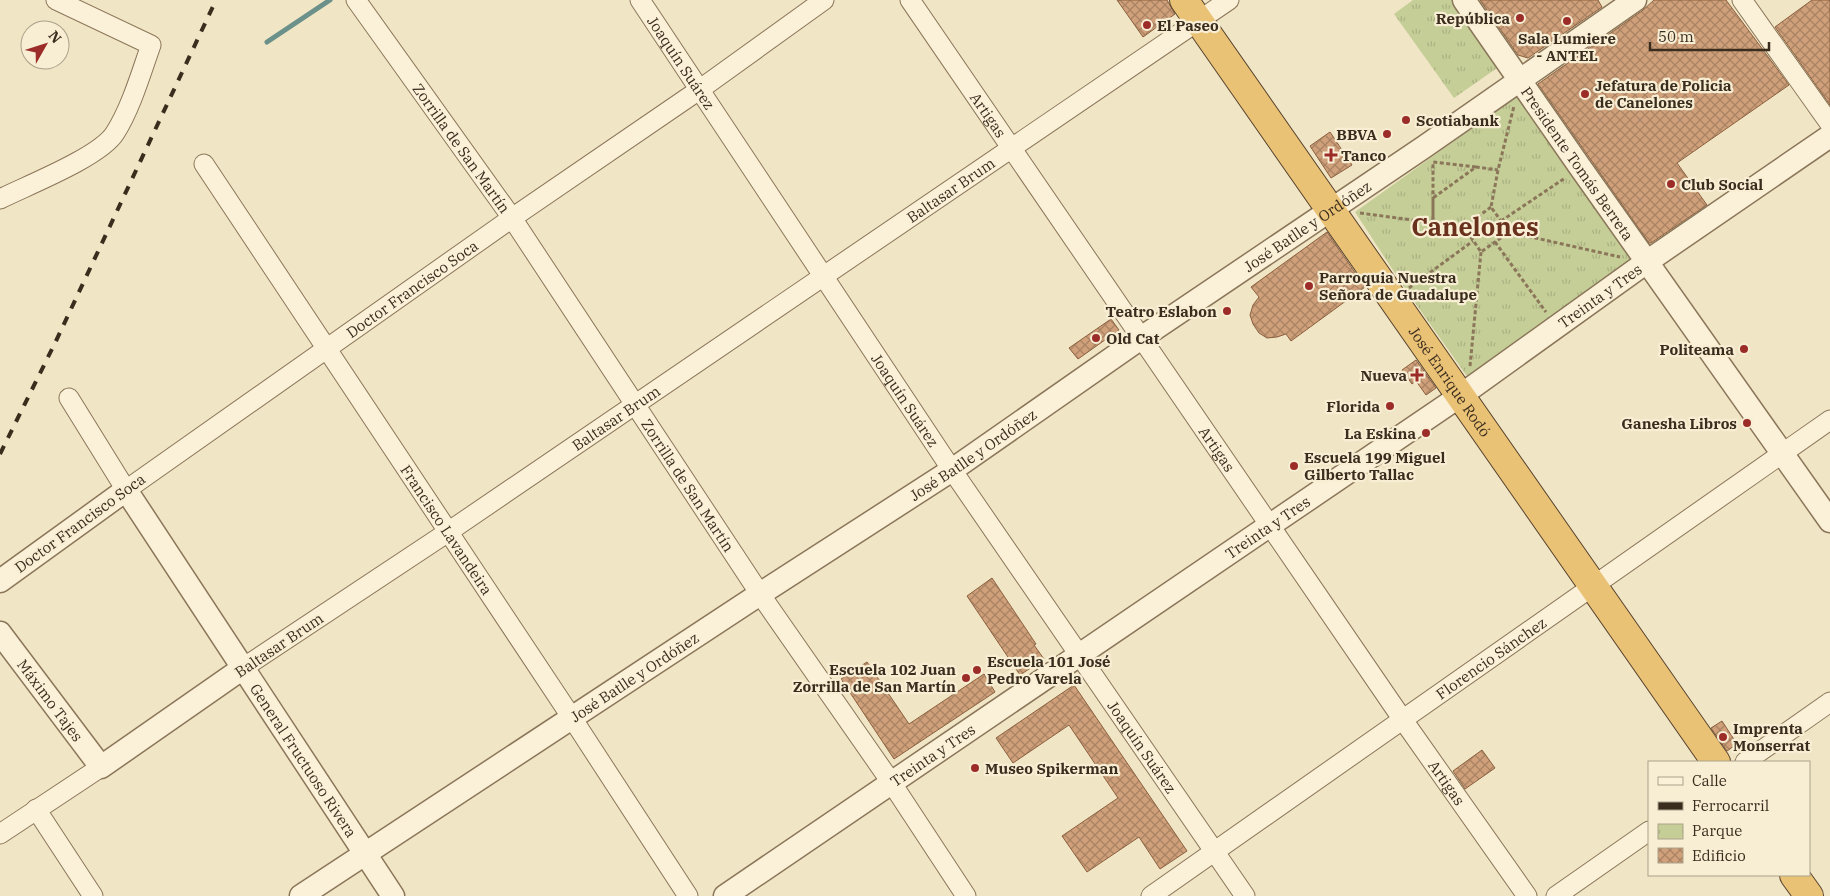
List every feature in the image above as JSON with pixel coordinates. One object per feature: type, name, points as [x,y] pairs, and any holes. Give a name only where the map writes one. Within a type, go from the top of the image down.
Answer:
[{"type":"highway","name":"José Enrique Rodó","points":[[1191,10],[1342,211],[1460,396],[1715,761]]},
{"type":"highway","points":[[1795,876],[1809,896]]},
{"type":"street","points":[[0,199],[94,153],[114,135],[125,113],[151,45],[56,0]]},
{"type":"street","name":"Zorrilla de San Martín","points":[[356,0],[512,218],[760,594],[891,782],[966,896]]},
{"type":"street","name":"Joaquín Suárez","points":[[640,0],[822,277],[952,470],[1245,896]]},
{"type":"street","name":"Doctor Francisco Soca","points":[[0,581],[326,348],[699,90],[824,0]]},
{"type":"street","name":"Artigas","points":[[910,0],[1270,526],[1527,896]]},
{"type":"street","name":"Baltasar Brum","points":[[0,834],[1012,149],[1191,10],[1228,0]]},
{"type":"street","name":"Presidente Tomás Berreta","points":[[1464,0],[1830,521]]},
{"type":"street","name":"José Batlle y Ordóñez","points":[[301,896],[952,470],[1141,338],[1342,211],[1424,147],[1635,0]]},
{"type":"street","points":[[1742,0],[1830,124]]},
{"type":"street","name":"Treinta y Tres","points":[[726,896],[1460,396],[1648,261],[1830,136]]},
{"type":"street","name":"Francisco Lavandeira","points":[[204,164],[688,896]]},
{"type":"street","name":"General Fructuoso Rivera","points":[[69,398],[126,490],[393,896]]},
{"type":"street","name":"Florencio Sánchez","points":[[1151,896],[1830,420]]},
{"type":"street","name":"Máximo Tajes","points":[[0,633],[101,767]]},
{"type":"street","points":[[1746,761],[1830,702]]},
{"type":"street","points":[[36,809],[93,896]]},
{"type":"street","points":[[1556,896],[1648,832]]},
{"type":"path","points":[[1520,79],[1498,170],[1492,207],[1501,221],[1509,232],[1648,261]]},
{"type":"path","points":[[1433,223],[1433,162],[1498,170]]},
{"type":"path","points":[[1433,223],[1433,198],[1476,167]]},
{"type":"path","points":[[1501,221],[1580,167]]},
{"type":"path","points":[[1342,211],[1362,206]]},
{"type":"path","points":[[1342,211],[1464,227],[1492,207]]},
{"type":"path","points":[[1342,211],[1360,220]]},
{"type":"path","points":[[1460,396],[1469,379],[1481,252],[1464,227]]},
{"type":"path","points":[[1481,252],[1509,232]]},
{"type":"path","points":[[1406,290],[1473,241]]},
{"type":"path","points":[[1495,242],[1556,327]]},
{"type":"green space","points":[[1413,0],[1454,0],[1500,66],[1454,98],[1394,14]]},
{"type":"green space","points":[[1517,96],[1570,174],[1634,259],[1469,379],[1406,290],[1355,212]]},
{"type":"building","name":"El Paseo","points":[[1117,0],[1167,0],[1175,14],[1143,37]]},
{"type":"building","name":"República","points":[[1480,0],[1598,0],[1602,7],[1528,58],[1518,55]]},
{"type":"building","points":[[1654,0],[1726,0],[1789,85],[1677,163],[1707,205],[1649,243],[1538,84],[1642,11]]},
{"type":"building","points":[[1812,0],[1830,0],[1830,105],[1775,27]]},
{"type":"building","name":"Tanco","points":[[1330,132],[1352,165],[1331,178],[1310,146]]},
{"type":"building","name":"Parroquia Nuestra Señora de Guadalupe","points":[[1327,232],[1365,287],[1291,341],[1286,334],[1267,338],[1259,333],[1250,315],[1253,305],[1259,297],[1251,287]]},
{"type":"building","points":[[1111,319],[1119,330],[1078,359],[1069,348]]},
{"type":"building","name":"Nueva","points":[[1416,360],[1436,388],[1426,395],[1416,381],[1412,384],[1402,370]]},
{"type":"building","points":[[992,578],[1044,659],[1020,675],[967,596]]},
{"type":"building","points":[[867,662],[909,724],[984,674],[995,692],[894,759],[841,679]]},
{"type":"building","points":[[1074,685],[1187,851],[1160,869],[1139,837],[1087,872],[1062,836],[1118,798],[1069,725],[1013,763],[996,738]]},
{"type":"building","name":"Imprenta Monserrat","points":[[1722,721],[1737,744],[1727,751],[1711,728]]},
{"type":"building","points":[[1482,750],[1495,768],[1465,789],[1453,771]]},
{"type":"waterway","points":[[267,42],[330,0]]},
{"type":"railway","points":[[0,454],[56,341],[216,0]]},
{"type":"place","name":"República","points":[[1520,18]]},
{"type":"place","name":"Sala Lumiere - ANTEL","points":[[1567,21]]},
{"type":"place","name":"El Paseo","points":[[1147,25]]},
{"type":"place","name":"Jefatura de Policia de Canelones","points":[[1585,94]]},
{"type":"place","name":"Scotiabank","points":[[1406,120]]},
{"type":"place","name":"BBVA","points":[[1387,134]]},
{"type":"place","name":"Tanco","points":[[1331,155]]},
{"type":"place","name":"Club Social","points":[[1671,184]]},
{"type":"place","name":"Parroquia Nuestra Señora de Guadalupe","points":[[1309,286]]},
{"type":"place","name":"Teatro Eslabon","points":[[1227,311]]},
{"type":"place","name":"Old Cat","points":[[1096,338]]},
{"type":"place","name":"Politeama","points":[[1744,349]]},
{"type":"place","name":"Nueva","points":[[1417,375]]},
{"type":"place","name":"Florida","points":[[1390,406]]},
{"type":"place","name":"Ganesha Libros","points":[[1747,423]]},
{"type":"place","name":"La Eskina","points":[[1426,433]]},
{"type":"place","name":"Escuela 199 Miguel Gilberto Tallac","points":[[1294,466]]},
{"type":"place","name":"Escuela 101 José Pedro Varela","points":[[977,670]]},
{"type":"place","name":"Escuela 102 Juan Zorrilla de San Martín","points":[[966,678]]},
{"type":"place","name":"Imprenta Monserrat","points":[[1723,737]]},
{"type":"place","name":"Museo Spikerman","points":[[975,768]]},
{"type":"district","name":"Canelones","points":[[1475,226]]}]
